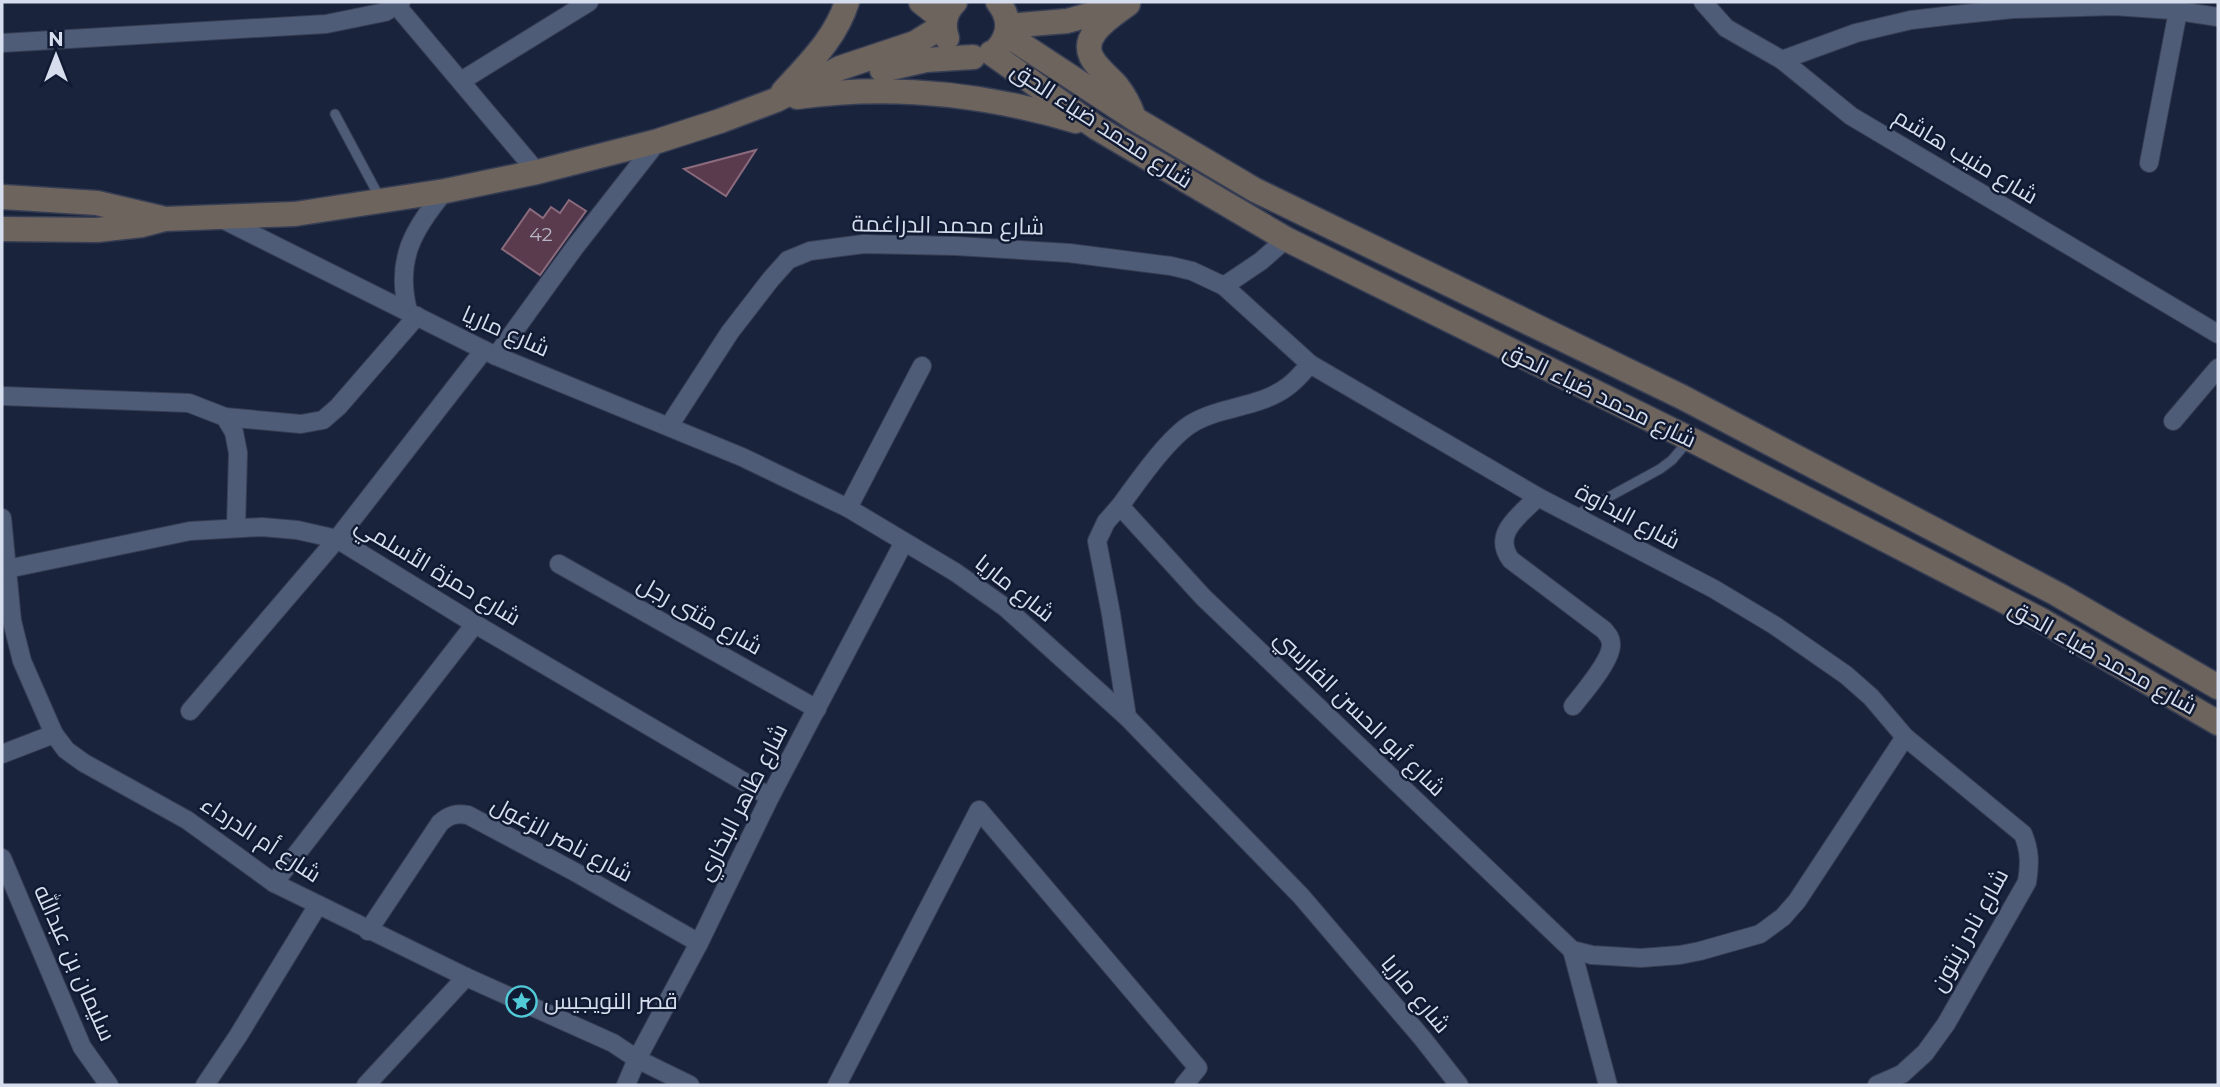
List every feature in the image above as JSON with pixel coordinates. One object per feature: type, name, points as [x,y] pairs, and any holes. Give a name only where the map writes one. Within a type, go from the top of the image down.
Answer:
[{"type":"main road","points":[[775,100],[823,48],[834,33],[847,2]]},
{"type":"main road","points":[[921,2],[948,16]]},
{"type":"main road","points":[[813,83],[832,83],[926,60],[998,25],[1067,21],[1130,2]]},
{"type":"main road","points":[[1130,2],[1092,35],[1089,49],[1094,63],[1124,96],[1135,119]]},
{"type":"main road","points":[[948,16],[947,37],[956,49],[998,25]]},
{"type":"main road","points":[[2,229],[97,230],[142,225],[165,219],[295,214],[445,191],[537,172],[658,141],[720,121],[775,100],[840,68],[915,43],[948,16]]},
{"type":"main road","name":"شارع محمد ضياء الحق","points":[[998,25],[1135,119],[1255,190],[1682,397],[2045,587],[2218,687]]},
{"type":"main road","name":"شارع محمد ضياء الحق","points":[[998,25],[1097,128],[1286,239],[1690,439],[2043,621],[2218,723]]},
{"type":"main road","points":[[775,100],[834,92],[941,94],[1046,112],[1097,128]]},
{"type":"main road","points":[[2,221],[5,208],[2,196],[97,203],[165,219]]},
{"type":"street","points":[[461,81],[589,2]]},
{"type":"street","name":"شارع منيب هاشم","points":[[1703,2],[1726,28],[1782,60],[1851,116],[2218,334]]},
{"type":"street","points":[[2,43],[326,24],[369,17],[399,4],[537,172]]},
{"type":"street","points":[[1782,60],[1856,33],[1911,20],[2013,9],[2114,6],[2218,17]]},
{"type":"street","points":[[2149,163],[2178,11]]},
{"type":"street","points":[[190,711],[337,539],[490,353],[658,141]]},
{"type":"street","points":[[2,396],[189,404],[225,417],[302,424],[323,420],[338,407],[412,313],[402,276],[410,243],[425,215],[445,191]]},
{"type":"street","name":"شارع ماريا","points":[[220,218],[490,353],[753,462],[848,508],[955,572],[1006,608],[1127,717],[1301,896],[1459,1085]]},
{"type":"street","points":[[1127,717],[1097,541],[1106,522],[1172,441],[1190,425],[1211,415],[1252,404],[1287,388],[1310,364],[1224,286],[1261,261],[1286,239]]},
{"type":"street","name":"شارع محمد الدراغمة","points":[[669,426],[730,332],[771,279],[788,260],[810,251],[864,244],[1069,253],[1171,266],[1192,271],[1224,286]]},
{"type":"street","name":"شارع البداوة","points":[[1310,364],[1538,497],[1714,589],[1802,644],[1871,697],[1905,737]]},
{"type":"street","points":[[848,508],[922,366]]},
{"type":"street","points":[[2174,421],[2218,368]]},
{"type":"street","points":[[225,417],[234,432],[238,453],[236,527]]},
{"type":"street","points":[[1538,497],[1505,532],[1505,552],[1511,560],[1604,630],[1610,638],[1612,648],[1573,706]]},
{"type":"street","name":"شارع أبو الحسن الفارسي","points":[[1119,506],[1203,597],[1572,950]]},
{"type":"street","name":"شارع أم الدرداء","points":[[2,518],[12,621],[22,661],[54,734],[66,750],[83,763],[187,820],[274,883],[368,931],[576,1025],[690,1085]]},
{"type":"street","name":"شارع حمزة الأسلمي","points":[[5,570],[190,531],[236,527],[297,530],[337,539],[475,624],[770,797]]},
{"type":"street","name":"شارع طاهر البخاري","points":[[626,1085],[770,797],[904,542]]},
{"type":"street","name":"شارع مثنى رجل","points":[[559,564],[817,709]]},
{"type":"street","points":[[274,883],[475,624]]},
{"type":"street","points":[[2,754],[54,734]]},
{"type":"street","points":[[1572,950],[1615,958],[1680,955],[1760,934],[1783,917],[1797,901],[1905,737]]},
{"type":"street","name":"شارع نادر زيتون","points":[[1877,1085],[1902,1074],[1918,1060],[1946,1024],[2027,881],[2030,864],[2028,846],[2023,834],[1905,737]]},
{"type":"street","points":[[837,1085],[979,810],[1198,1068],[1184,1085]]},
{"type":"street","name":"شارع ناصر الزغول","points":[[368,931],[440,823],[458,813],[575,872],[699,943]]},
{"type":"street","name":"سليمان بن عبدالله","points":[[2,858],[82,1047],[109,1085]]},
{"type":"street","points":[[205,1085],[318,905]]},
{"type":"street","points":[[1572,950],[1582,979],[1608,1085]]},
{"type":"street","points":[[366,1085],[466,977]]},
{"type":"lane","points":[[335,114],[382,201]]},
{"type":"lane","points":[[1574,516],[1660,469],[1682,450],[1690,439]]},
{"type":"building","points":[[756,150],[726,196],[684,169]]},
{"type":"building","points":[[569,200],[586,211],[540,275],[502,249],[530,209],[543,218],[551,207],[560,213]]},
{"type":"place","name":"قصر النويجيس","points":[[521,1001]]}]
